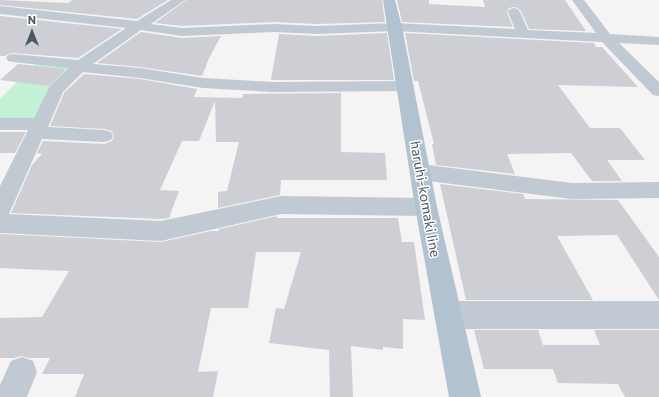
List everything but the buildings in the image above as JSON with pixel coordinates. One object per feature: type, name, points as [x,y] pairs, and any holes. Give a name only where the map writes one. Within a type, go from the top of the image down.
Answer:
[{"type":"main road","name":"haruhi-komaki line","points":[[389,0],[406,86],[426,207],[466,397]]},
{"type":"street","points":[[0,209],[56,90],[80,66],[176,0]]},
{"type":"street","points":[[578,0],[606,38],[659,91]]},
{"type":"street","points":[[2,12],[138,25],[182,32],[274,28],[317,30],[395,27],[659,41]]},
{"type":"street","points":[[514,12],[523,33]]},
{"type":"street","points":[[640,40],[659,57]]},
{"type":"street","points":[[13,58],[140,73],[202,83],[272,87],[406,86]]},
{"type":"street","points":[[0,124],[104,136]]},
{"type":"street","points":[[420,172],[572,191],[659,190]]},
{"type":"street","points":[[0,223],[161,230],[281,205],[426,207]]},
{"type":"street","points":[[448,315],[659,315]]},
{"type":"green space","points":[[36,63],[69,66],[70,69],[37,116],[31,120],[0,120],[0,99]]}]
